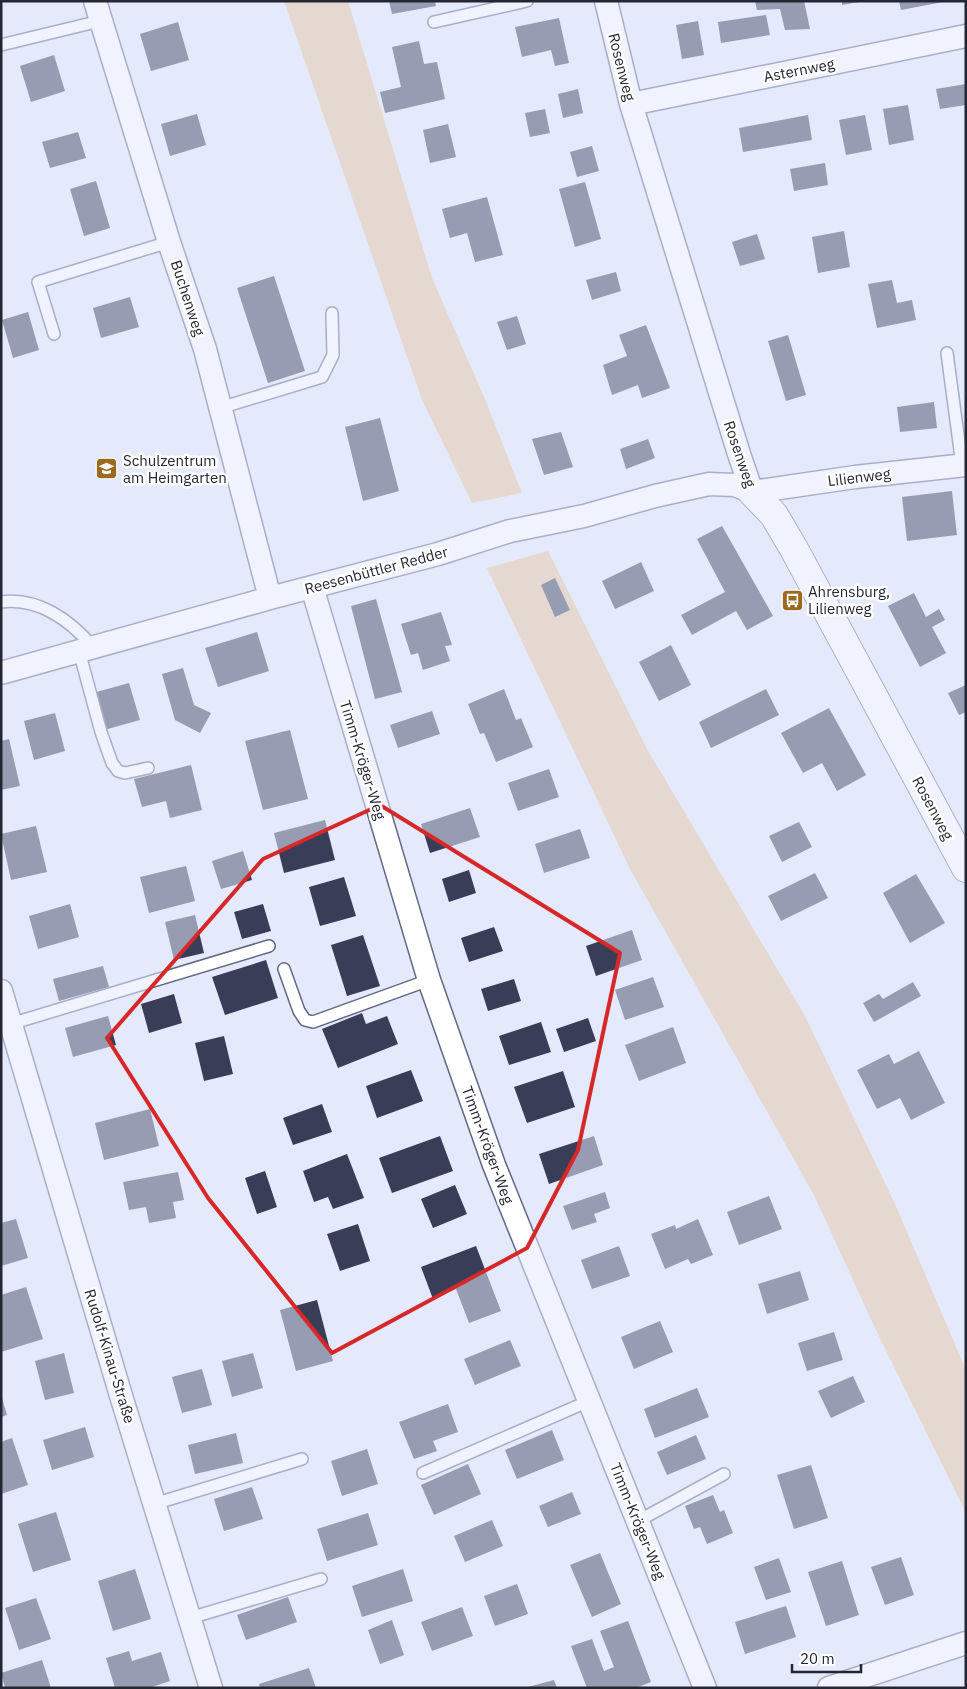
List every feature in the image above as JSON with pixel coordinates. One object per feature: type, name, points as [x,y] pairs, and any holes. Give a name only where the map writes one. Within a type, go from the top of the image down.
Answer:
[{"type":"street","name":"Rosenweg","points":[[606,1],[631,104],[752,492],[774,515],[794,549],[966,868]]},
{"type":"street","name":"Buchenweg","points":[[98,11],[205,349],[270,598]]},
{"type":"street","name":"Asternweg","points":[[631,104],[966,36]]},
{"type":"street","name":"Lilienweg","points":[[752,492],[855,477],[964,465]]},
{"type":"street","name":"Reesenbüttler Redder","points":[[1,673],[270,598],[438,554],[510,531],[584,516],[655,496],[709,484],[735,485],[752,492]]},
{"type":"street","name":"Timm-Kröger-Weg","points":[[312,587],[429,980],[494,1166],[705,1688]]},
{"type":"street","name":"Rudolf-Kinau-Straße","points":[[1,991],[6,1025],[211,1688]]},
{"type":"street","points":[[829,1688],[966,1643]]},
{"type":"lane","points":[[434,22],[527,1]]},
{"type":"lane","points":[[1,45],[98,11]]},
{"type":"lane","points":[[54,334],[38,282],[170,242]]},
{"type":"lane","points":[[220,408],[322,376],[333,355],[332,313]]},
{"type":"lane","points":[[947,353],[964,465]]},
{"type":"lane","points":[[1,602],[15,600],[34,605],[57,614],[81,633],[86,649],[101,732],[112,763],[118,771],[125,773],[148,768]]},
{"type":"lane","points":[[6,1025],[269,946]]},
{"type":"lane","points":[[284,969],[299,1011],[305,1020],[314,1022],[429,980]]},
{"type":"lane","points":[[423,1473],[589,1400]]},
{"type":"lane","points":[[154,1504],[302,1459]]},
{"type":"lane","points":[[638,1521],[724,1474]]},
{"type":"lane","points":[[190,1618],[321,1580]]},
{"type":"highlighted area","points":[[380,805],[620,953],[578,1150],[527,1248],[332,1353],[208,1198],[107,1038],[263,859]]},
{"type":"shaded area","points":[[284,1],[348,1],[432,278],[485,399],[522,493],[472,503],[422,400]]},
{"type":"shaded area","points":[[548,551],[646,747],[805,1016],[895,1204],[966,1370],[966,1513],[874,1326],[814,1195],[630,869],[487,568]]},
{"type":"building","points":[[389,1],[435,1],[436,6],[392,14]]},
{"type":"building","points":[[755,1],[804,1],[810,29],[785,30],[780,9],[757,10]]},
{"type":"building","points":[[842,1],[859,1],[859,2],[842,5]]},
{"type":"building","points":[[899,1],[942,1],[943,2],[901,10]]},
{"type":"building","points":[[766,15],[770,35],[721,43],[718,22]]},
{"type":"building","points":[[559,18],[569,63],[555,66],[551,50],[522,57],[515,27]]},
{"type":"building","points":[[698,21],[704,55],[682,59],[676,25]]},
{"type":"building","points":[[178,22],[189,60],[151,71],[140,34]]},
{"type":"building","points":[[419,41],[424,64],[437,62],[445,99],[385,113],[380,92],[401,87],[392,47]]},
{"type":"building","points":[[54,55],[65,91],[31,102],[20,66]]},
{"type":"building","points":[[966,84],[966,105],[940,109],[936,89]]},
{"type":"building","points":[[578,89],[583,113],[563,118],[558,94]]},
{"type":"building","points":[[908,105],[914,140],[889,145],[883,109]]},
{"type":"building","points":[[545,109],[550,133],[530,137],[525,113]]},
{"type":"building","points":[[197,114],[206,145],[170,156],[161,124]]},
{"type":"building","points":[[808,115],[812,140],[743,152],[739,128]]},
{"type":"building","points":[[865,115],[872,150],[846,155],[839,120]]},
{"type":"building","points":[[448,124],[456,157],[430,163],[423,130]]},
{"type":"building","points":[[78,132],[86,158],[50,168],[42,142]]},
{"type":"building","points":[[592,146],[599,171],[577,177],[570,152]]},
{"type":"building","points":[[825,163],[828,185],[794,191],[790,169]]},
{"type":"building","points":[[96,181],[110,228],[84,236],[70,189]]},
{"type":"building","points":[[585,182],[601,239],[575,247],[559,189]]},
{"type":"building","points":[[487,197],[503,255],[475,262],[467,233],[450,238],[442,209]]},
{"type":"building","points":[[844,231],[850,267],[818,273],[812,237]]},
{"type":"building","points":[[757,234],[765,259],[740,266],[732,242]]},
{"type":"building","points":[[616,272],[621,291],[592,300],[586,280]]},
{"type":"building","points":[[274,276],[305,371],[268,383],[237,288]]},
{"type":"building","points":[[892,280],[897,303],[912,300],[916,320],[877,328],[868,284]]},
{"type":"building","points":[[130,297],[139,327],[101,338],[93,308]]},
{"type":"building","points":[[28,312],[39,350],[13,358],[2,320]]},
{"type":"building","points":[[517,316],[526,344],[507,350],[497,322]]},
{"type":"building","points":[[646,325],[670,388],[642,398],[638,385],[612,395],[603,365],[627,356],[619,335]]},
{"type":"building","points":[[788,335],[806,395],[786,401],[768,341]]},
{"type":"building","points":[[934,402],[937,428],[900,432],[897,407]]},
{"type":"building","points":[[380,418],[399,491],[363,501],[345,427]]},
{"type":"building","points":[[561,432],[573,467],[544,475],[532,439]]},
{"type":"building","points":[[648,439],[655,458],[626,469],[620,449]]},
{"type":"building","points":[[952,491],[957,535],[907,541],[902,497]]},
{"type":"building","points":[[722,526],[773,616],[747,630],[736,611],[692,635],[681,615],[725,592],[697,539]]},
{"type":"building","points":[[641,562],[654,591],[615,609],[602,581]]},
{"type":"building","points":[[555,578],[570,610],[555,617],[541,585]]},
{"type":"building","points":[[914,593],[926,617],[939,609],[945,620],[932,627],[946,653],[920,667],[888,606]]},
{"type":"building","points":[[376,599],[402,692],[375,699],[351,606]]},
{"type":"building","points":[[441,612],[452,645],[445,646],[450,661],[423,670],[418,653],[411,655],[401,624]]},
{"type":"building","points":[[257,632],[269,671],[218,687],[205,648]]},
{"type":"building","points":[[671,645],[691,685],[659,701],[639,662]]},
{"type":"building","points":[[183,668],[194,705],[211,713],[200,733],[175,720],[162,674]]},
{"type":"building","points":[[129,683],[140,720],[104,730],[93,693]]},
{"type":"building","points":[[966,685],[966,712],[959,715],[948,693]]},
{"type":"building","points":[[504,689],[516,720],[521,718],[533,747],[496,762],[484,733],[480,734],[468,704]]},
{"type":"building","points":[[766,689],[779,715],[711,748],[699,722]]},
{"type":"building","points":[[829,708],[866,775],[837,791],[822,763],[803,773],[781,733]]},
{"type":"building","points":[[432,711],[440,734],[398,748],[390,725]]},
{"type":"building","points":[[55,713],[65,751],[34,760],[24,721]]},
{"type":"building","points":[[290,730],[308,799],[263,810],[245,741]]},
{"type":"building","points":[[9,739],[20,786],[1,790],[1,741]]},
{"type":"building","points":[[191,765],[202,810],[170,818],[166,801],[142,807],[134,779]]},
{"type":"building","points":[[549,769],[559,797],[518,811],[508,783]]},
{"type":"building","points":[[470,808],[480,837],[430,853],[421,824]]},
{"type":"building","points":[[325,820],[335,860],[284,873],[274,833]]},
{"type":"building","points":[[799,822],[812,847],[782,862],[769,836]]},
{"type":"building","points":[[36,826],[47,872],[11,880],[1,834]]},
{"type":"building","points":[[580,829],[590,858],[544,873],[535,844]]},
{"type":"building","points":[[243,851],[252,880],[221,889],[212,861]]},
{"type":"building","points":[[186,866],[195,901],[149,913],[140,877]]},
{"type":"building","points":[[469,870],[476,893],[449,902],[442,879]]},
{"type":"building","points":[[815,873],[828,898],[781,921],[768,896]]},
{"type":"building","points":[[916,874],[945,923],[910,943],[883,893]]},
{"type":"building","points":[[344,877],[356,916],[320,926],[309,887]]},
{"type":"building","points":[[70,904],[79,937],[38,949],[29,916]]},
{"type":"building","points":[[263,904],[271,931],[242,939],[234,912]]},
{"type":"building","points":[[195,915],[204,953],[174,960],[165,922]]},
{"type":"building","points":[[494,927],[503,951],[469,962],[461,938]]},
{"type":"building","points":[[632,930],[642,960],[596,976],[586,946]]},
{"type":"building","points":[[363,935],[380,986],[347,996],[331,945]]},
{"type":"building","points":[[266,960],[278,998],[225,1015],[212,977]]},
{"type":"building","points":[[103,966],[109,987],[59,1001],[53,979]]},
{"type":"building","points":[[653,977],[664,1007],[625,1020],[615,990]]},
{"type":"building","points":[[514,979],[521,1001],[488,1011],[481,989]]},
{"type":"building","points":[[913,982],[921,996],[874,1022],[863,1003],[879,994],[883,999]]},
{"type":"building","points":[[174,994],[182,1023],[149,1033],[141,1004]]},
{"type":"building","points":[[362,1013],[366,1024],[387,1016],[398,1044],[338,1068],[322,1029]]},
{"type":"building","points":[[108,1016],[116,1045],[73,1057],[65,1028]]},
{"type":"building","points":[[588,1018],[596,1041],[564,1052],[556,1029]]},
{"type":"building","points":[[541,1022],[551,1052],[509,1065],[499,1036]]},
{"type":"building","points":[[673,1027],[686,1063],[639,1081],[625,1045]]},
{"type":"building","points":[[224,1036],[233,1074],[204,1081],[195,1043]]},
{"type":"building","points":[[919,1051],[945,1103],[911,1120],[900,1098],[877,1109],[857,1070],[889,1054],[894,1064]]},
{"type":"building","points":[[411,1070],[423,1101],[377,1118],[366,1086]]},
{"type":"building","points":[[563,1071],[575,1107],[527,1123],[514,1087]]},
{"type":"building","points":[[322,1104],[332,1132],[293,1145],[283,1118]]},
{"type":"building","points":[[150,1109],[159,1146],[104,1160],[95,1123]]},
{"type":"building","points":[[440,1136],[453,1171],[392,1193],[379,1158]]},
{"type":"building","points":[[594,1136],[603,1165],[549,1184],[539,1154]]},
{"type":"building","points":[[347,1154],[364,1198],[333,1209],[328,1197],[314,1202],[303,1171]]},
{"type":"building","points":[[265,1171],[277,1207],[257,1214],[245,1178]]},
{"type":"building","points":[[178,1172],[184,1200],[173,1202],[176,1218],[149,1223],[146,1207],[129,1210],[123,1182]]},
{"type":"building","points":[[455,1185],[467,1214],[433,1228],[421,1199]]},
{"type":"building","points":[[605,1192],[610,1208],[594,1214],[597,1222],[572,1230],[563,1206]]},
{"type":"building","points":[[769,1196],[782,1229],[739,1245],[727,1212]]},
{"type":"building","points":[[16,1219],[28,1258],[1,1266],[1,1223]]},
{"type":"building","points":[[698,1219],[713,1255],[691,1264],[688,1259],[665,1269],[651,1234],[675,1225],[676,1229]]},
{"type":"building","points":[[358,1224],[370,1261],[340,1271],[327,1234]]},
{"type":"building","points":[[476,1246],[501,1311],[469,1323],[456,1289],[433,1299],[421,1267]]},
{"type":"building","points":[[619,1246],[630,1276],[592,1289],[581,1260]]},
{"type":"building","points":[[800,1271],[809,1300],[767,1314],[758,1284]]},
{"type":"building","points":[[26,1287],[43,1339],[1,1352],[1,1295]]},
{"type":"building","points":[[317,1300],[333,1361],[296,1371],[280,1310]]},
{"type":"building","points":[[660,1321],[673,1352],[634,1369],[621,1337]]},
{"type":"building","points":[[834,1332],[843,1360],[807,1371],[798,1343]]},
{"type":"building","points":[[510,1340],[521,1366],[475,1385],[464,1359]]},
{"type":"building","points":[[64,1353],[74,1393],[45,1400],[35,1361]]},
{"type":"building","points":[[253,1353],[263,1388],[232,1397],[222,1361]]},
{"type":"building","points":[[202,1369],[212,1405],[182,1413],[172,1377]]},
{"type":"building","points":[[853,1376],[865,1402],[831,1418],[818,1391]]},
{"type":"building","points":[[697,1388],[709,1417],[655,1438],[644,1409]]},
{"type":"building","points":[[1,1399],[7,1415],[1,1417]]},
{"type":"building","points":[[448,1404],[458,1432],[433,1441],[437,1451],[414,1459],[399,1422]]},
{"type":"building","points":[[85,1427],[94,1457],[52,1470],[43,1440]]},
{"type":"building","points":[[552,1430],[564,1460],[517,1479],[505,1450]]},
{"type":"building","points":[[236,1433],[243,1463],[195,1474],[188,1445]]},
{"type":"building","points":[[696,1435],[706,1459],[667,1475],[657,1452]]},
{"type":"building","points":[[12,1438],[28,1485],[1,1494],[1,1442]]},
{"type":"building","points":[[367,1449],[378,1484],[342,1496],[331,1461]]},
{"type":"building","points":[[468,1464],[481,1494],[434,1515],[421,1485]]},
{"type":"building","points":[[811,1465],[828,1518],[794,1529],[777,1475]]},
{"type":"building","points":[[252,1487],[263,1519],[224,1531],[214,1499]]},
{"type":"building","points":[[572,1492],[581,1514],[548,1527],[539,1506]]},
{"type":"building","points":[[713,1495],[720,1512],[724,1510],[733,1533],[707,1544],[700,1527],[694,1529],[685,1506]]},
{"type":"building","points":[[56,1512],[71,1560],[33,1572],[18,1524]]},
{"type":"building","points":[[368,1513],[378,1545],[327,1561],[317,1529]]},
{"type":"building","points":[[492,1520],[503,1546],[465,1562],[454,1536]]},
{"type":"building","points":[[600,1553],[621,1604],[592,1617],[570,1565]]},
{"type":"building","points":[[901,1557],[914,1595],[885,1605],[871,1567]]},
{"type":"building","points":[[779,1558],[791,1592],[766,1600],[754,1567]]},
{"type":"building","points":[[842,1561],[859,1615],[826,1626],[808,1572]]},
{"type":"building","points":[[135,1569],[151,1619],[113,1631],[98,1581]]},
{"type":"building","points":[[403,1569],[413,1601],[362,1617],[352,1586]]},
{"type":"building","points":[[517,1584],[528,1614],[495,1626],[484,1596]]},
{"type":"building","points":[[288,1597],[297,1622],[246,1640],[237,1615]]},
{"type":"building","points":[[36,1598],[51,1639],[19,1650],[5,1608]]},
{"type":"building","points":[[786,1606],[796,1637],[745,1654],[735,1622]]},
{"type":"building","points":[[462,1607],[473,1636],[432,1651],[421,1622]]},
{"type":"building","points":[[392,1620],[404,1655],[380,1664],[368,1630]]},
{"type":"building","points":[[628,1621],[651,1682],[636,1688],[587,1688],[571,1646],[592,1639],[604,1671],[614,1667],[600,1631]]},
{"type":"building","points":[[129,1651],[132,1661],[161,1652],[170,1681],[149,1688],[115,1688],[106,1658]]},
{"type":"building","points":[[42,1660],[51,1688],[5,1688],[1,1673]]},
{"type":"building","points":[[309,1668],[316,1688],[260,1688],[259,1684]]},
{"type":"building","points":[[554,1680],[557,1688],[528,1688],[528,1687]]},
{"type":"place","name":"Schulzentrum am Heimgarten","points":[[107,469]]},
{"type":"place","name":"Ahrensburg, Lilienweg","points":[[792,600]]}]
